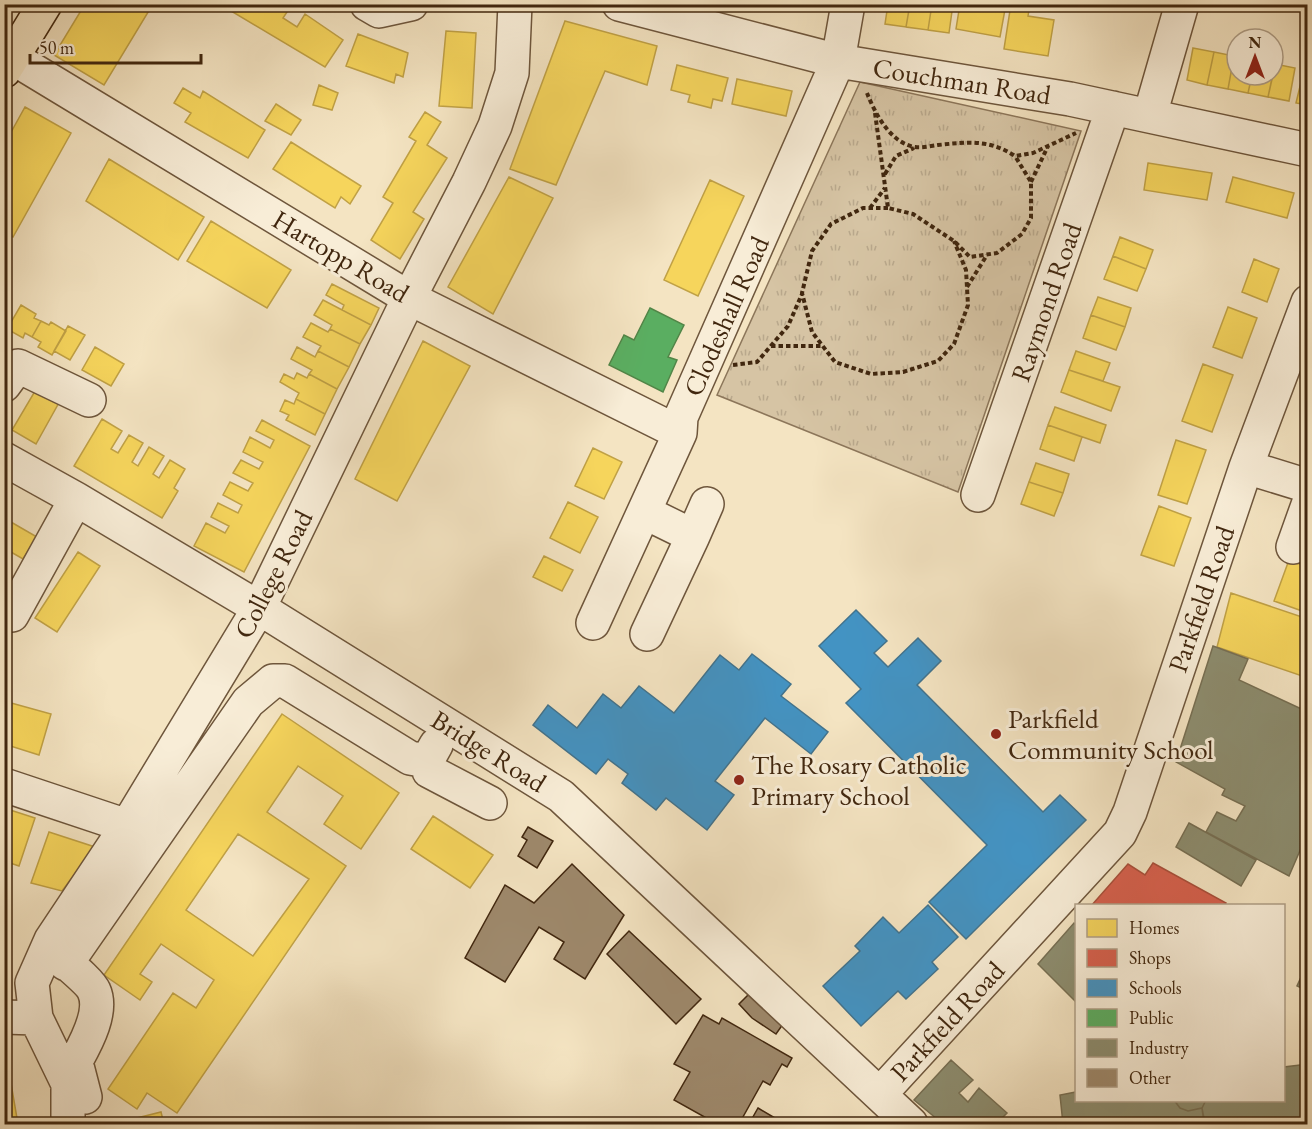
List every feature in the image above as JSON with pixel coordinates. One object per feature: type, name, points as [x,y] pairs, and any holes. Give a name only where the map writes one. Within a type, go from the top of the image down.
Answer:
[{"type":"main road","points":[[9,65],[45,4]]},
{"type":"street","points":[[367,4],[379,11],[411,4]]},
{"type":"street","name":"College Road","points":[[68,1125],[68,1084],[20,1018],[32,983],[57,955],[127,826],[259,608],[495,126],[512,73],[515,4]]},
{"type":"street","name":"Couchman Road","points":[[619,4],[847,63],[1070,99],[1111,114],[1150,115],[1308,150]]},
{"type":"street","name":"Clodeshall Road","points":[[593,623],[680,433],[681,417],[706,361],[847,63],[848,4]]},
{"type":"street","points":[[1150,115],[1182,4]]},
{"type":"street","name":"Hartopp Road","points":[[9,65],[409,298],[680,433]]},
{"type":"street","name":"Raymond Road","points":[[978,495],[1111,114]]},
{"type":"street","name":"Parkfield Road","points":[[880,1094],[1120,833],[1130,812],[1246,467],[1308,302]]},
{"type":"street","points":[[4,384],[18,366],[89,400]]},
{"type":"street","name":"Bridge Road","points":[[4,459],[259,608],[561,796],[911,1125]]},
{"type":"street","points":[[1246,467],[1308,486]]},
{"type":"street","points":[[12,615],[76,499]]},
{"type":"street","points":[[647,634],[707,504]]},
{"type":"street","points":[[1293,547],[1308,505]]},
{"type":"street","points":[[644,512],[693,536]]},
{"type":"street","points":[[91,1125],[77,1059],[96,1013],[97,1002],[94,990],[57,955],[248,702],[273,681],[285,681],[410,758],[427,761]]},
{"type":"street","points":[[447,725],[427,761],[429,771],[490,803]]},
{"type":"street","points":[[4,785],[127,826]]},
{"type":"path","points":[[847,63],[875,113],[898,140],[915,147]]},
{"type":"path","points":[[875,113],[888,208]]},
{"type":"path","points":[[1015,156],[1033,153],[1111,114]]},
{"type":"path","points":[[884,174],[897,156],[915,147],[975,142],[1003,148],[1015,156],[1030,182]]},
{"type":"path","points":[[706,361],[730,365],[757,362],[788,326],[802,293],[812,251],[831,224],[863,208],[888,208],[913,214],[954,241],[970,257],[997,253],[1022,234],[1031,218],[1030,182],[1048,146]]},
{"type":"path","points":[[870,208],[886,188]]},
{"type":"path","points":[[802,293],[812,332],[835,362],[871,374],[903,372],[938,361],[954,344],[968,305],[966,270],[954,241]]},
{"type":"path","points":[[967,288],[987,254]]},
{"type":"path","points":[[771,346],[823,346]]},
{"type":"green space","points":[[860,82],[1081,131],[958,492],[717,395]]},
{"type":"building: Homes","points":[[85,4],[153,4],[104,85],[54,55]]},
{"type":"building: Homes","points":[[235,4],[288,4],[291,6],[283,18],[297,27],[305,14],[343,40],[325,67],[231,11]]},
{"type":"building: Homes","points":[[888,4],[910,4],[906,27],[885,24]]},
{"type":"building: Homes","points":[[910,4],[932,4],[928,30],[906,27]]},
{"type":"building: Homes","points":[[932,4],[953,4],[949,33],[928,30]]},
{"type":"building: Homes","points":[[960,4],[1006,4],[1000,37],[956,29]]},
{"type":"building: Homes","points":[[1011,4],[1030,4],[1028,16],[1054,20],[1048,56],[1004,49]]},
{"type":"building: Homes","points":[[1228,4],[1260,4],[1258,11]]},
{"type":"building: Homes","points":[[565,21],[657,46],[647,85],[605,71],[556,185],[510,169]]},
{"type":"building: Homes","points":[[446,31],[476,33],[472,108],[439,106]]},
{"type":"building: Homes","points":[[358,34],[408,53],[403,77],[396,74],[394,83],[346,66]]},
{"type":"building: Homes","points":[[1193,48],[1214,52],[1207,85],[1187,80]]},
{"type":"building: Homes","points":[[1214,52],[1225,54],[1225,87],[1228,87],[1228,89],[1207,85]]},
{"type":"building: Homes","points":[[677,65],[728,78],[722,101],[713,99],[711,108],[688,102],[690,95],[671,90]]},
{"type":"building: Homes","points":[[1285,66],[1295,68],[1289,101],[1268,97],[1270,87],[1285,87]]},
{"type":"building: Homes","points":[[1303,74],[1308,75],[1308,105],[1296,103]]},
{"type":"building: Homes","points":[[737,79],[792,91],[786,116],[732,104]]},
{"type":"building: Homes","points":[[319,85],[338,93],[332,110],[313,105]]},
{"type":"building: Homes","points":[[1228,87],[1249,87],[1248,93],[1228,89]]},
{"type":"building: Homes","points":[[1249,87],[1270,87],[1268,97],[1248,93]]},
{"type":"building: Homes","points":[[183,88],[200,98],[203,91],[265,130],[248,158],[185,122],[191,113],[174,103]]},
{"type":"building: Homes","points":[[276,104],[301,120],[291,135],[265,121]]},
{"type":"building: Homes","points":[[25,107],[71,133],[13,237],[4,232],[4,145]]},
{"type":"building: Homes","points":[[425,112],[441,122],[427,145],[447,158],[413,212],[424,219],[400,259],[371,240],[393,203],[383,197],[416,141],[409,137]]},
{"type":"building: Homes","points":[[291,142],[361,186],[350,204],[341,197],[335,208],[273,169]]},
{"type":"building: Homes","points":[[109,159],[204,217],[178,260],[86,201]]},
{"type":"building: Homes","points":[[1148,163],[1212,173],[1207,200],[1144,190]]},
{"type":"building: Homes","points":[[509,177],[553,198],[493,314],[448,287]]},
{"type":"building: Homes","points":[[1233,177],[1294,193],[1287,218],[1226,202]]},
{"type":"building: Homes","points":[[710,180],[744,196],[698,296],[664,280]]},
{"type":"building: Homes","points":[[211,221],[291,270],[267,308],[187,261]]},
{"type":"building: Homes","points":[[1120,237],[1153,250],[1146,269],[1113,256]]},
{"type":"building: Homes","points":[[1113,256],[1146,269],[1137,291],[1104,279]]},
{"type":"building: Homes","points":[[1254,259],[1279,269],[1267,302],[1242,292]]},
{"type":"building: Homes","points":[[332,284],[379,308],[371,325],[342,310],[344,305],[326,295]]},
{"type":"building: Homes","points":[[1098,297],[1131,308],[1125,327],[1091,315]]},
{"type":"building: Homes","points":[[323,300],[371,325],[360,344],[330,329],[332,325],[314,315]]},
{"type":"building: Homes","points":[[21,305],[36,314],[34,318],[41,321],[32,337],[25,333],[23,338],[7,329]]},
{"type":"building: Homes","points":[[1228,307],[1257,318],[1242,358],[1213,347]]},
{"type":"building: Homes","points":[[1091,315],[1125,327],[1116,350],[1083,338]]},
{"type":"building: Homes","points":[[41,321],[49,325],[51,322],[66,331],[52,355],[38,347],[41,342],[32,337]]},
{"type":"building: Homes","points":[[311,323],[328,332],[330,329],[360,344],[349,367],[318,351],[321,346],[303,337]]},
{"type":"building: Homes","points":[[68,326],[85,335],[70,360],[54,351]]},
{"type":"building: Homes","points":[[423,341],[470,366],[397,501],[355,479]]},
{"type":"building: Homes","points":[[95,347],[124,364],[111,386],[82,370]]},
{"type":"building: Homes","points":[[297,347],[315,357],[318,351],[349,367],[337,389],[309,374],[312,370],[291,359]]},
{"type":"building: Homes","points":[[1076,351],[1110,363],[1103,381],[1069,370]]},
{"type":"building: Homes","points":[[1203,364],[1233,375],[1212,432],[1182,421]]},
{"type":"building: Homes","points":[[1069,370],[1120,387],[1111,411],[1061,392]]},
{"type":"building: Homes","points":[[297,373],[307,378],[309,374],[337,389],[325,414],[296,399],[299,393],[280,382],[284,374],[294,379]]},
{"type":"building: Homes","points":[[38,386],[61,399],[36,444],[12,430]]},
{"type":"building: Homes","points":[[296,399],[325,414],[315,435],[286,420],[289,415],[280,411],[285,400],[294,404]]},
{"type":"building: Homes","points":[[1055,407],[1106,425],[1100,443],[1048,425]]},
{"type":"building: Homes","points":[[102,419],[122,431],[111,449],[118,453],[129,435],[143,443],[132,462],[138,466],[149,447],[164,456],[153,474],[159,478],[170,460],[185,469],[174,488],[178,491],[162,518],[74,466]]},
{"type":"building: Homes","points":[[262,420],[310,446],[244,572],[194,546],[206,523],[225,533],[229,526],[211,517],[218,503],[238,513],[242,505],[223,495],[230,482],[248,491],[253,483],[233,473],[241,460],[259,469],[263,462],[243,452],[250,437],[270,448],[274,440],[256,431]]},
{"type":"building: Homes","points":[[1048,425],[1082,437],[1074,461],[1040,449]]},
{"type":"building: Homes","points":[[1176,440],[1206,450],[1187,504],[1158,495]]},
{"type":"building: Homes","points":[[593,448],[622,462],[604,499],[575,486]]},
{"type":"building: Homes","points":[[1036,463],[1069,474],[1063,493],[1029,482]]},
{"type":"building: Homes","points":[[1029,482],[1063,493],[1054,516],[1021,504]]},
{"type":"building: Homes","points":[[568,502],[598,517],[580,553],[550,538]]},
{"type":"building: Homes","points":[[1159,506],[1191,518],[1174,566],[1141,555]]},
{"type":"building: Homes","points":[[4,518],[37,537],[23,559],[4,548]]},
{"type":"building: Homes","points":[[78,552],[100,566],[57,632],[35,618]]},
{"type":"building: Homes","points":[[544,556],[573,570],[562,591],[533,577]]},
{"type":"building: Homes","points":[[1289,560],[1308,567],[1308,607],[1305,612],[1274,601]]},
{"type":"building: Homes","points":[[1231,593],[1308,619],[1308,678],[1217,647]]},
{"type":"building: Homes","points":[[4,701],[51,714],[39,755],[4,744]]},
{"type":"building: Homes","points":[[282,714],[399,793],[361,849],[324,824],[343,796],[298,766],[267,812],[346,866],[177,1113],[147,1093],[137,1109],[108,1089],[173,993],[196,1008],[214,980],[161,944],[140,974],[152,982],[140,1000],[104,975]],"holes":[[[238,834],[309,879],[253,956],[186,910]]]},
{"type":"building: Homes","points":[[4,808],[35,818],[19,866],[4,861]]},
{"type":"building: Homes","points":[[433,816],[493,855],[470,888],[411,849]]},
{"type":"building: Homes","points":[[49,832],[95,847],[62,891],[31,883]]},
{"type":"building: Homes","points":[[4,1060],[7,1060],[18,1124],[4,1124]]},
{"type":"building: Homes","points":[[161,1112],[164,1124],[113,1124]]},
{"type":"building: Shops","points":[[1153,863],[1226,903],[1093,904],[1128,864],[1145,875]]},
{"type":"building: Schools","points":[[856,610],[887,641],[874,653],[888,667],[918,638],[941,661],[917,685],[1043,812],[1060,795],[1086,820],[966,939],[929,902],[987,845],[846,703],[861,689],[819,646]]},
{"type":"building: Schools","points":[[752,654],[791,684],[781,696],[828,732],[811,754],[765,718],[715,781],[734,795],[707,830],[666,798],[656,810],[622,783],[628,774],[608,759],[596,774],[533,725],[548,705],[577,728],[603,694],[621,708],[639,686],[674,713],[720,655],[739,670]]},
{"type":"building: Schools","points":[[928,905],[958,937],[932,962],[938,969],[906,999],[898,991],[861,1026],[823,986],[860,951],[855,946],[883,917],[899,933]]},
{"type":"building: Public","points":[[650,308],[684,325],[668,357],[677,360],[663,392],[609,365],[624,335],[634,340]]},
{"type":"building: Industry","points":[[1213,646],[1248,659],[1239,680],[1308,712],[1308,832],[1289,876],[1206,832],[1217,812],[1236,821],[1245,806],[1222,795],[1225,789],[1176,762]]},
{"type":"building: Industry","points":[[1189,823],[1256,860],[1241,886],[1176,847]]},
{"type":"building: Industry","points":[[1074,923],[1075,1001],[1038,964]]},
{"type":"building: Industry","points":[[1308,962],[1308,991],[1297,986]]},
{"type":"building: Industry","points":[[951,1060],[973,1080],[959,1093],[968,1102],[979,1088],[1007,1113],[996,1124],[943,1124],[914,1100]]},
{"type":"building: Industry","points":[[1308,1064],[1308,1124],[1205,1124],[1202,1108],[1205,1102],[1285,1102],[1285,1067]]},
{"type":"building: Industry","points":[[1075,1092],[1075,1102],[1176,1102],[1180,1108],[1188,1111],[1202,1108],[1204,1124],[1063,1124],[1060,1095]]},
{"type":"building: Industry","points":[[1176,1102],[1205,1102],[1202,1108],[1188,1111],[1180,1108]]},
{"type":"building: Other","points":[[528,827],[553,841],[537,868],[518,856],[527,840],[522,837]]},
{"type":"building: Other","points":[[572,864],[624,915],[585,979],[554,959],[564,942],[539,927],[505,982],[465,958],[505,885],[534,903]]},
{"type":"building: Other","points":[[629,931],[701,999],[676,1024],[607,954]]},
{"type":"building: Other","points":[[750,993],[783,1024],[776,1034],[752,1018],[739,1004]]},
{"type":"building: Other","points":[[703,1015],[719,1024],[722,1018],[792,1058],[787,1067],[782,1064],[770,1085],[763,1081],[739,1124],[717,1124],[674,1100],[690,1072],[674,1064]]},
{"type":"building: Other","points":[[758,1108],[780,1121],[777,1124],[749,1124]]},
{"type":"place","name":"Parkfield Community School","points":[[996,734]]},
{"type":"place","name":"The Rosary Catholic Primary School","points":[[739,780]]}]
